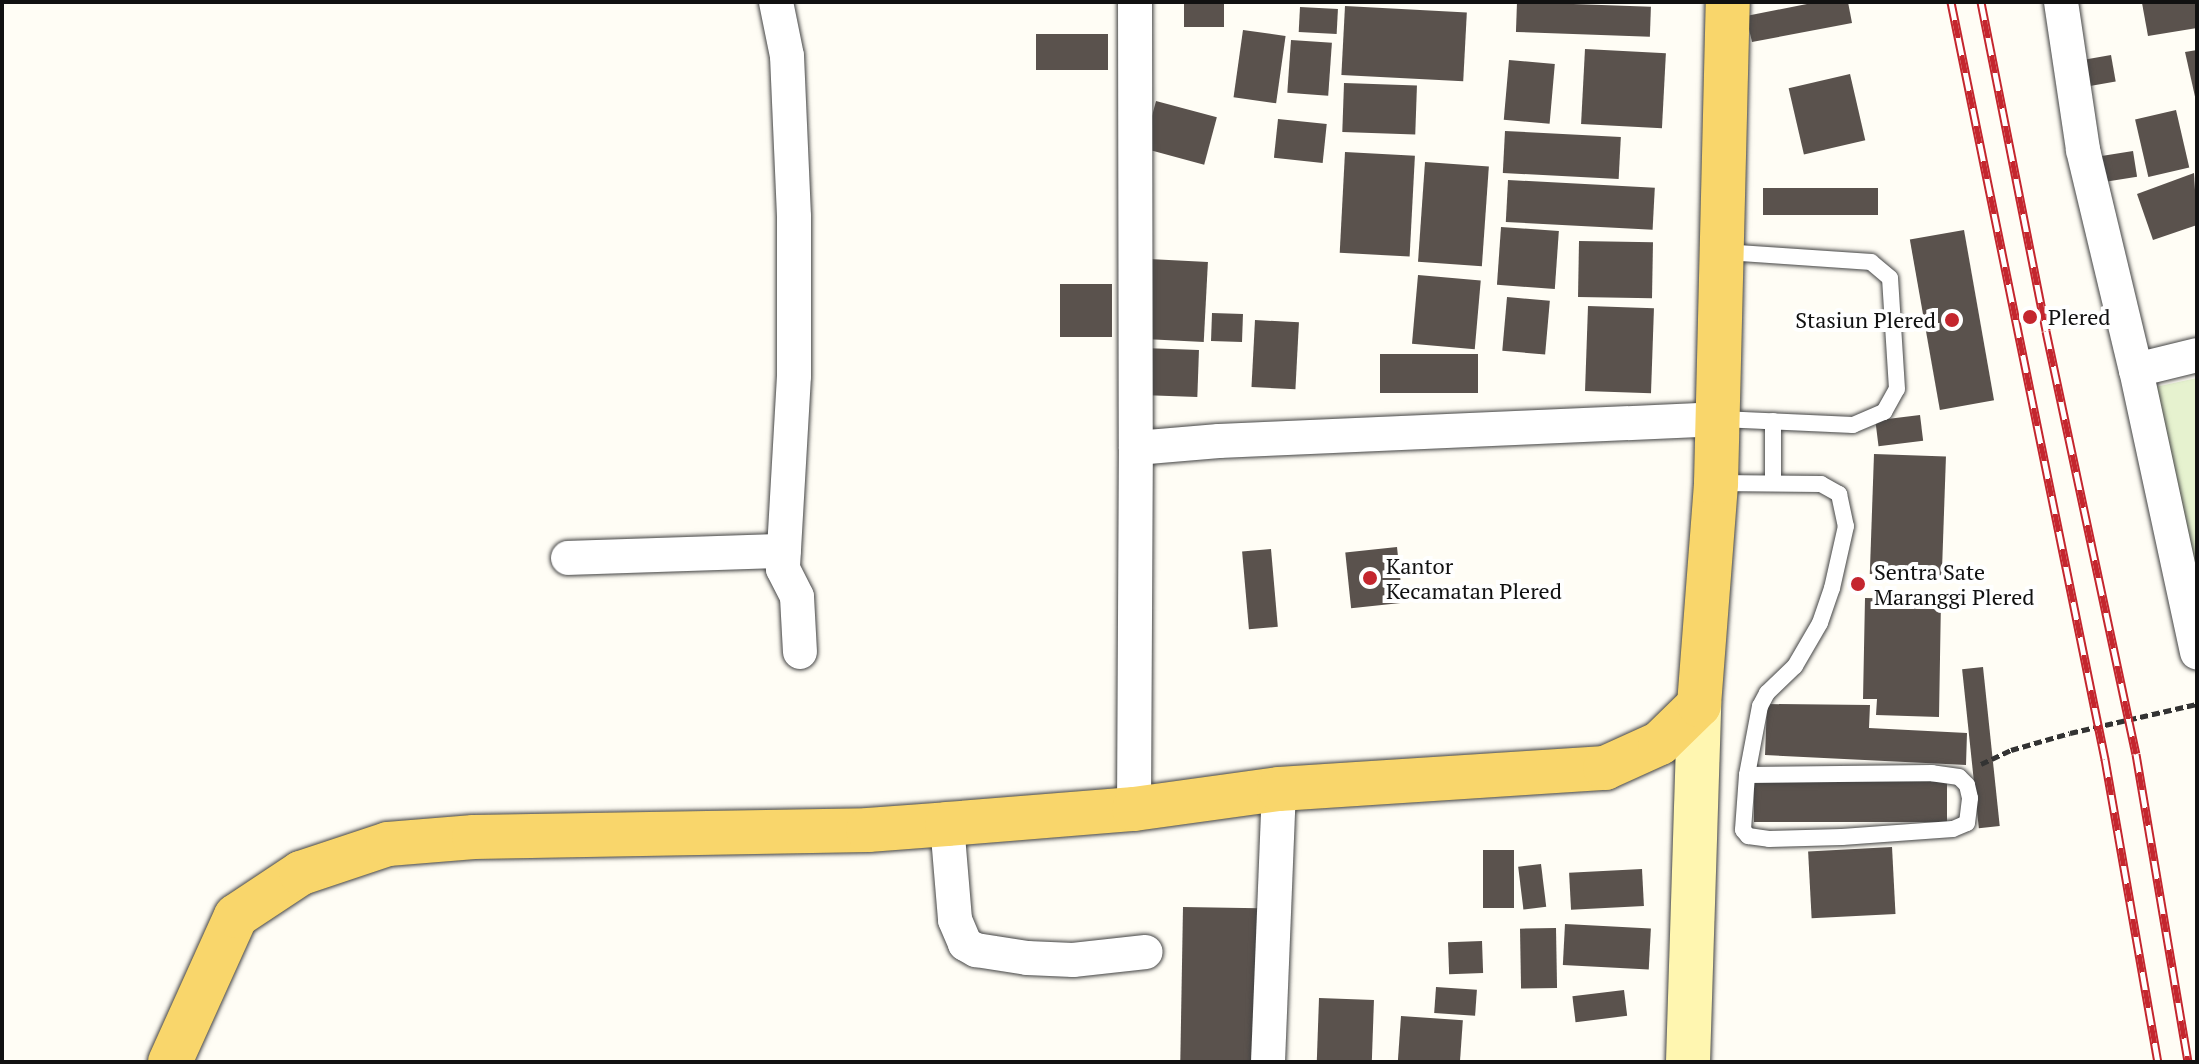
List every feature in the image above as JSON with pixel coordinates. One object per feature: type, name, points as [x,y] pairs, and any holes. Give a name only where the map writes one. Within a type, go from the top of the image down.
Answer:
[{"type":"main road","points":[[170,1062],[236,916],[301,873],[388,844],[474,837],[868,830],[947,824],[1134,809],[1279,789],[1605,768],[1660,743],[1699,705],[1716,483],[1728,2]]},
{"type":"street","points":[[776,2],[787,56],[794,217],[794,376],[783,569],[797,597],[800,652]]},
{"type":"street","points":[[1134,809],[1135,2]]},
{"type":"street","points":[[2061,2],[2083,150],[2136,370],[2197,652]]},
{"type":"street","points":[[2136,370],[2197,355]]},
{"type":"street","points":[[1136,448],[1219,441],[1716,419]]},
{"type":"street","points":[[568,558],[784,551]]},
{"type":"street","points":[[1688,1062],[1699,705]]},
{"type":"street","points":[[1268,1062],[1279,789]]},
{"type":"street","points":[[947,824],[955,920],[965,944],[976,950],[1027,958],[1073,960],[1146,952]]},
{"type":"lane","points":[[1716,419],[1853,425],[1884,412],[1897,389],[1890,278],[1871,262],[1721,252]]},
{"type":"lane","points":[[1773,421],[1773,482]]},
{"type":"lane","points":[[1716,483],[1821,484],[1839,494],[1846,526],[1832,588],[1820,623],[1795,666],[1767,693],[1760,706],[1747,775],[1743,830],[1748,836],[1842,837],[1953,829],[1967,823],[1970,798],[1967,785],[1959,777],[1932,773],[1747,775]]},
{"type":"path","points":[[2011,750],[2197,704]]},
{"type":"green space","points":[[2197,378],[2197,566],[2182,569],[2141,390]]},
{"type":"building","points":[[1184,2],[1224,2],[1224,27],[1184,27]]},
{"type":"building","points":[[1517,2],[1651,7],[1650,37],[1516,32]]},
{"type":"building","points":[[1817,2],[1848,2],[1852,23],[1752,42],[1746,16]]},
{"type":"building","points":[[2197,2],[2197,28],[2148,36],[2142,3]]},
{"type":"building","points":[[1345,6],[1467,12],[1463,81],[1341,75]]},
{"type":"building","points":[[1300,7],[1338,9],[1337,34],[1299,32]]},
{"type":"building","points":[[1243,30],[1286,36],[1276,103],[1234,97]]},
{"type":"building","points":[[1036,34],[1108,34],[1108,70],[1036,70]]},
{"type":"building","points":[[1291,40],[1332,43],[1328,96],[1287,93]]},
{"type":"building","points":[[1585,49],[1666,53],[1662,128],[1581,124]]},
{"type":"building","points":[[2197,50],[2197,101],[2196,101],[2185,52]]},
{"type":"building","points":[[2111,55],[2116,82],[2090,86],[2085,60]]},
{"type":"building","points":[[1509,60],[1555,64],[1550,124],[1504,120]]},
{"type":"building","points":[[1850,74],[1865,140],[1804,154],[1789,88]]},
{"type":"building","points":[[1344,83],[1417,86],[1415,135],[1342,132]]},
{"type":"building","points":[[1156,101],[1217,117],[1204,165],[1143,148]]},
{"type":"building","points":[[2176,110],[2189,167],[2148,177],[2135,119]]},
{"type":"building","points":[[1278,119],[1327,124],[1323,163],[1274,158]]},
{"type":"building","points":[[1505,131],[1621,137],[1619,179],[1503,173]]},
{"type":"building","points":[[2133,151],[2137,177],[2102,182],[2098,156]]},
{"type":"building","points":[[1345,152],[1415,156],[1410,257],[1340,253]]},
{"type":"building","points":[[1425,162],[1489,166],[1482,266],[1418,262]]},
{"type":"building","points":[[2194,173],[2197,225],[2153,240],[2137,194]]},
{"type":"building","points":[[1508,180],[1655,188],[1653,230],[1506,222]]},
{"type":"building","points":[[1763,188],[1878,188],[1878,215],[1763,215]]},
{"type":"building","points":[[1501,227],[1559,231],[1555,289],[1497,285]]},
{"type":"building","name":"Stasiun Plered","points":[[1964,230],[1994,400],[1940,410],[1910,240]]},
{"type":"building","points":[[1579,241],[1653,242],[1652,298],[1578,297]]},
{"type":"building","points":[[1149,259],[1208,262],[1204,342],[1145,339]]},
{"type":"building","points":[[1418,275],[1481,280],[1475,349],[1412,344]]},
{"type":"building","points":[[1060,284],[1112,284],[1112,337],[1060,337]]},
{"type":"building","points":[[1507,297],[1550,301],[1545,355],[1502,351]]},
{"type":"building","points":[[1588,306],[1654,308],[1651,393],[1585,391]]},
{"type":"building","points":[[1212,313],[1243,314],[1242,342],[1211,341]]},
{"type":"building","points":[[1255,320],[1299,322],[1295,389],[1251,387]]},
{"type":"building","points":[[1143,348],[1199,350],[1197,397],[1141,395]]},
{"type":"building","points":[[1380,354],[1478,354],[1478,393],[1380,393]]},
{"type":"building","points":[[1920,415],[1923,441],[1879,446],[1875,420]]},
{"type":"building","points":[[1874,454],[1946,457],[1942,576],[1870,574]]},
{"type":"building","points":[[1397,547],[1403,603],[1351,608],[1345,552]]},
{"type":"building","points":[[1271,549],[1278,627],[1249,629],[1242,552]]},
{"type":"building","points":[[1865,598],[1941,599],[1939,717],[1876,715],[1877,699],[1863,699]]},
{"type":"building","points":[[1983,667],[2000,826],[1979,828],[1962,669]]},
{"type":"building","points":[[1767,704],[1870,705],[1869,728],[1967,733],[1966,765],[1765,755]]},
{"type":"building","points":[[1754,782],[1947,782],[1947,822],[1754,822]]},
{"type":"building","points":[[1892,847],[1896,914],[1812,918],[1808,851]]},
{"type":"building","points":[[1483,850],[1514,850],[1514,908],[1483,908]]},
{"type":"building","points":[[1541,864],[1546,907],[1523,909],[1518,867]]},
{"type":"building","points":[[1642,869],[1644,906],[1571,910],[1569,873]]},
{"type":"building","points":[[1183,907],[1259,908],[1256,1062],[1180,1062]]},
{"type":"building","points":[[1565,924],[1651,929],[1649,969],[1563,965]]},
{"type":"building","points":[[1556,928],[1557,988],[1521,989],[1520,929]]},
{"type":"building","points":[[1482,941],[1483,973],[1449,974],[1448,942]]},
{"type":"building","points":[[1436,987],[1477,990],[1475,1016],[1434,1013]]},
{"type":"building","points":[[1624,990],[1627,1016],[1576,1022],[1572,996]]},
{"type":"building","points":[[1319,998],[1374,1000],[1372,1062],[1317,1062]]},
{"type":"building","points":[[1401,1016],[1463,1020],[1460,1062],[1398,1062]]},
{"type":"railway","points":[[1951,2],[2105,759],[2158,1062]]},
{"type":"railway","points":[[1981,2],[2046,331],[2136,754],[2188,1062]]},
{"type":"place","name":"Plered","points":[[2030,317]]},
{"type":"place","name":"Stasiun Plered","points":[[1952,320]]},
{"type":"place","name":"Kantor Kecamatan Plered","points":[[1370,578]]},
{"type":"place","name":"Sentra Sate Maranggi Plered","points":[[1858,584]]}]
